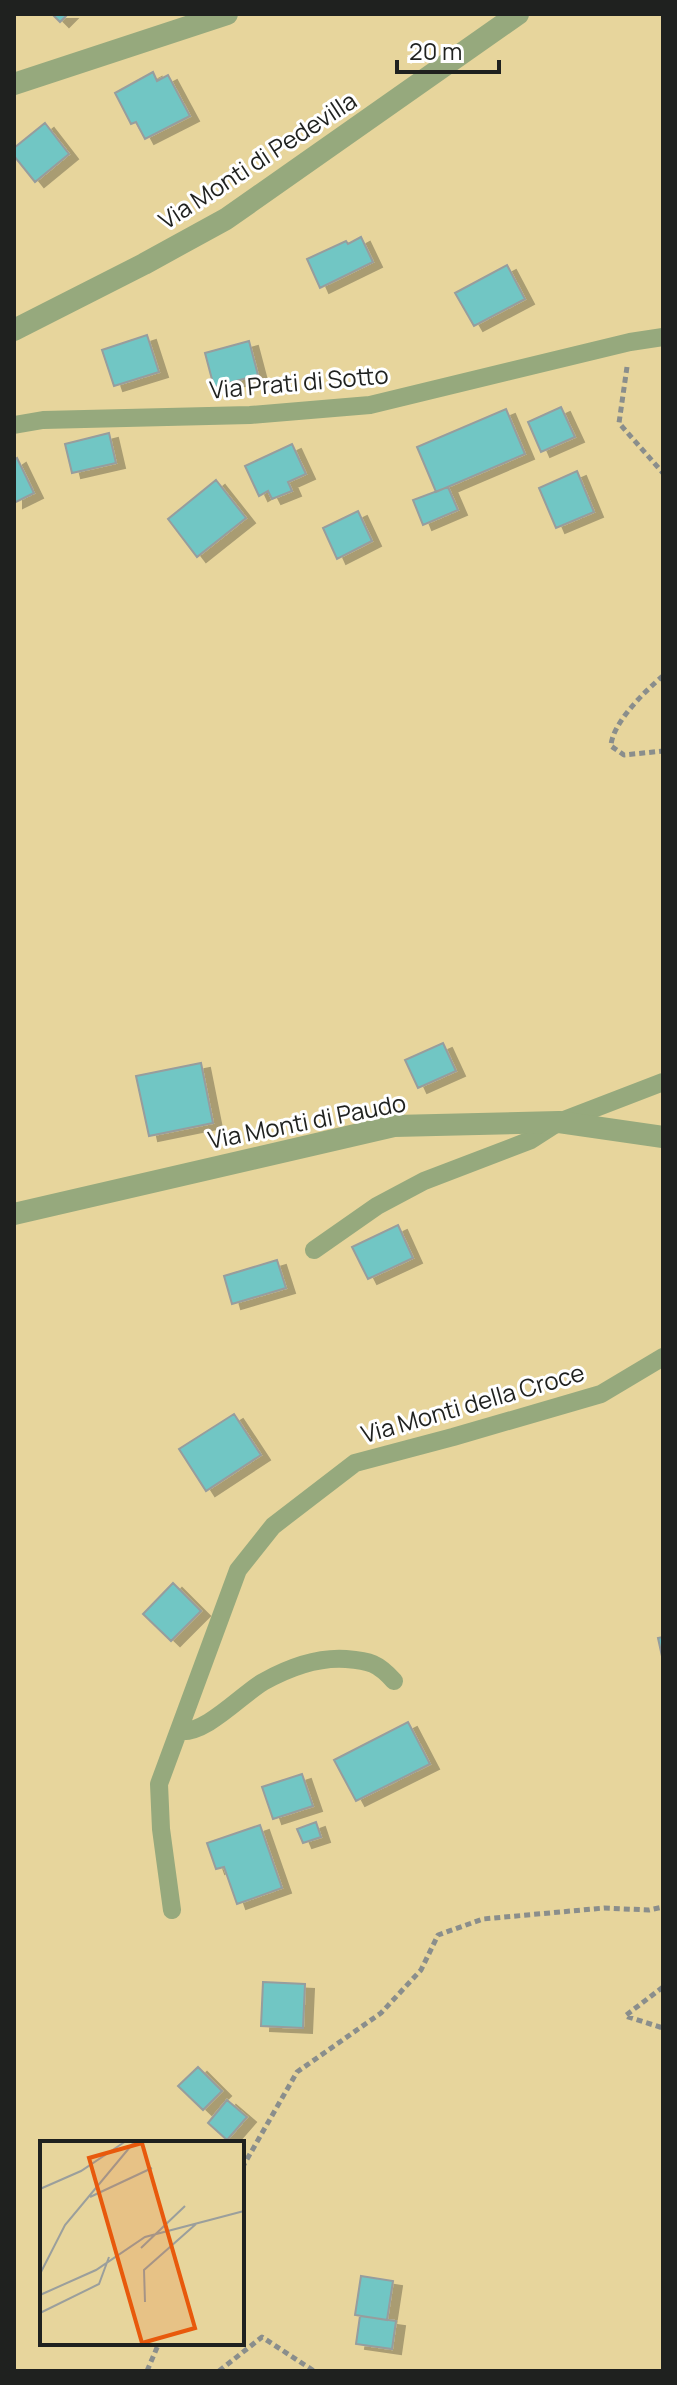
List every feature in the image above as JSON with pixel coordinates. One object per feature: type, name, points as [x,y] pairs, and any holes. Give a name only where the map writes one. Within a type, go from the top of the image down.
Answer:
[{"type":"street","points":[[14,84],[227,14]]},
{"type":"street","name":"Via Monti di Pedevilla","points":[[14,330],[226,219],[518,14]]},
{"type":"street","name":"Via Monti di Paudo","points":[[14,1214],[394,1126],[559,1122],[663,1137]]},
{"type":"lane","name":"Via Prati di Sotto","points":[[14,425],[43,420],[250,415],[370,405],[630,342],[663,337]]},
{"type":"lane","points":[[314,1250],[377,1206],[424,1181],[474,1159],[531,1140],[559,1122],[663,1082]]},
{"type":"lane","name":"Via Monti della Croce","points":[[172,1910],[161,1829],[159,1784],[189,1710],[238,1570],[273,1526],[355,1463],[601,1394],[663,1357]]},
{"type":"lane","points":[[179,1731],[189,1732],[205,1725],[262,1683],[295,1667],[330,1658],[381,1666],[394,1681]]},
{"type":"path","points":[[630,342],[619,423],[663,473]]},
{"type":"path","points":[[663,676],[648,688],[611,734],[611,746],[624,755],[663,751]]},
{"type":"path","points":[[244,2165],[297,2072],[381,2013],[421,1970],[438,1935],[483,1919],[604,1908],[649,1910],[663,1907]]},
{"type":"path","points":[[663,1987],[625,2016],[663,2028]]},
{"type":"path","points":[[219,2371],[262,2337],[314,2371]]},
{"type":"path","points":[[147,2371],[158,2345]]},
{"type":"shaded area","points":[[14,14],[663,14],[663,2371],[14,2371]]},
{"type":"building","points":[[52,14],[68,14],[60,22]]},
{"type":"building","points":[[153,72],[157,81],[168,75],[190,116],[145,139],[136,122],[131,124],[115,93]]},
{"type":"building","points":[[45,123],[69,154],[35,182],[14,156],[14,148]]},
{"type":"building","points":[[361,237],[373,262],[320,288],[307,259]]},
{"type":"building","points":[[507,265],[525,299],[474,326],[455,293]]},
{"type":"building","points":[[147,335],[159,372],[114,386],[102,350]]},
{"type":"building","points":[[249,341],[258,375],[214,387],[205,353]]},
{"type":"building","points":[[561,407],[575,437],[541,452],[528,422]]},
{"type":"building","points":[[506,409],[525,454],[436,492],[417,447]]},
{"type":"building","points":[[109,433],[116,463],[72,473],[65,444]]},
{"type":"building","points":[[292,444],[306,474],[288,482],[292,491],[272,499],[268,491],[259,496],[245,466]]},
{"type":"building","points":[[17,458],[34,493],[14,503],[14,460]]},
{"type":"building","points":[[577,471],[594,512],[556,528],[539,488]]},
{"type":"building","points":[[216,480],[246,518],[197,557],[168,519]]},
{"type":"building","points":[[448,487],[458,510],[423,525],[413,500]]},
{"type":"building","points":[[358,511],[372,541],[337,559],[323,528]]},
{"type":"building","points":[[443,1043],[456,1071],[418,1088],[405,1060]]},
{"type":"building","points":[[201,1063],[213,1123],[149,1136],[136,1076]]},
{"type":"building","points":[[398,1225],[413,1258],[368,1279],[352,1247]]},
{"type":"building","points":[[277,1260],[286,1288],[232,1304],[224,1276]]},
{"type":"building","points":[[234,1414],[261,1455],[206,1491],[179,1449]]},
{"type":"building","points":[[173,1583],[201,1611],[171,1641],[143,1614]]},
{"type":"building","points":[[663,1637],[663,1661],[658,1638]]},
{"type":"building","points":[[408,1722],[430,1764],[356,1801],[334,1760]]},
{"type":"building","points":[[302,1774],[313,1806],[273,1819],[262,1787]]},
{"type":"building","points":[[316,1822],[321,1837],[303,1843],[297,1829]]},
{"type":"building","points":[[260,1825],[282,1888],[237,1904],[224,1867],[216,1869],[207,1843]]},
{"type":"building","points":[[263,1982],[305,1984],[303,2028],[261,2026]]},
{"type":"building","points":[[198,2067],[222,2091],[203,2110],[178,2086]]},
{"type":"building","points":[[227,2100],[247,2117],[227,2140],[208,2123]]},
{"type":"building","points":[[361,2276],[393,2281],[387,2320],[355,2315]]},
{"type":"building","points":[[360,2316],[396,2321],[392,2349],[356,2344]]}]
